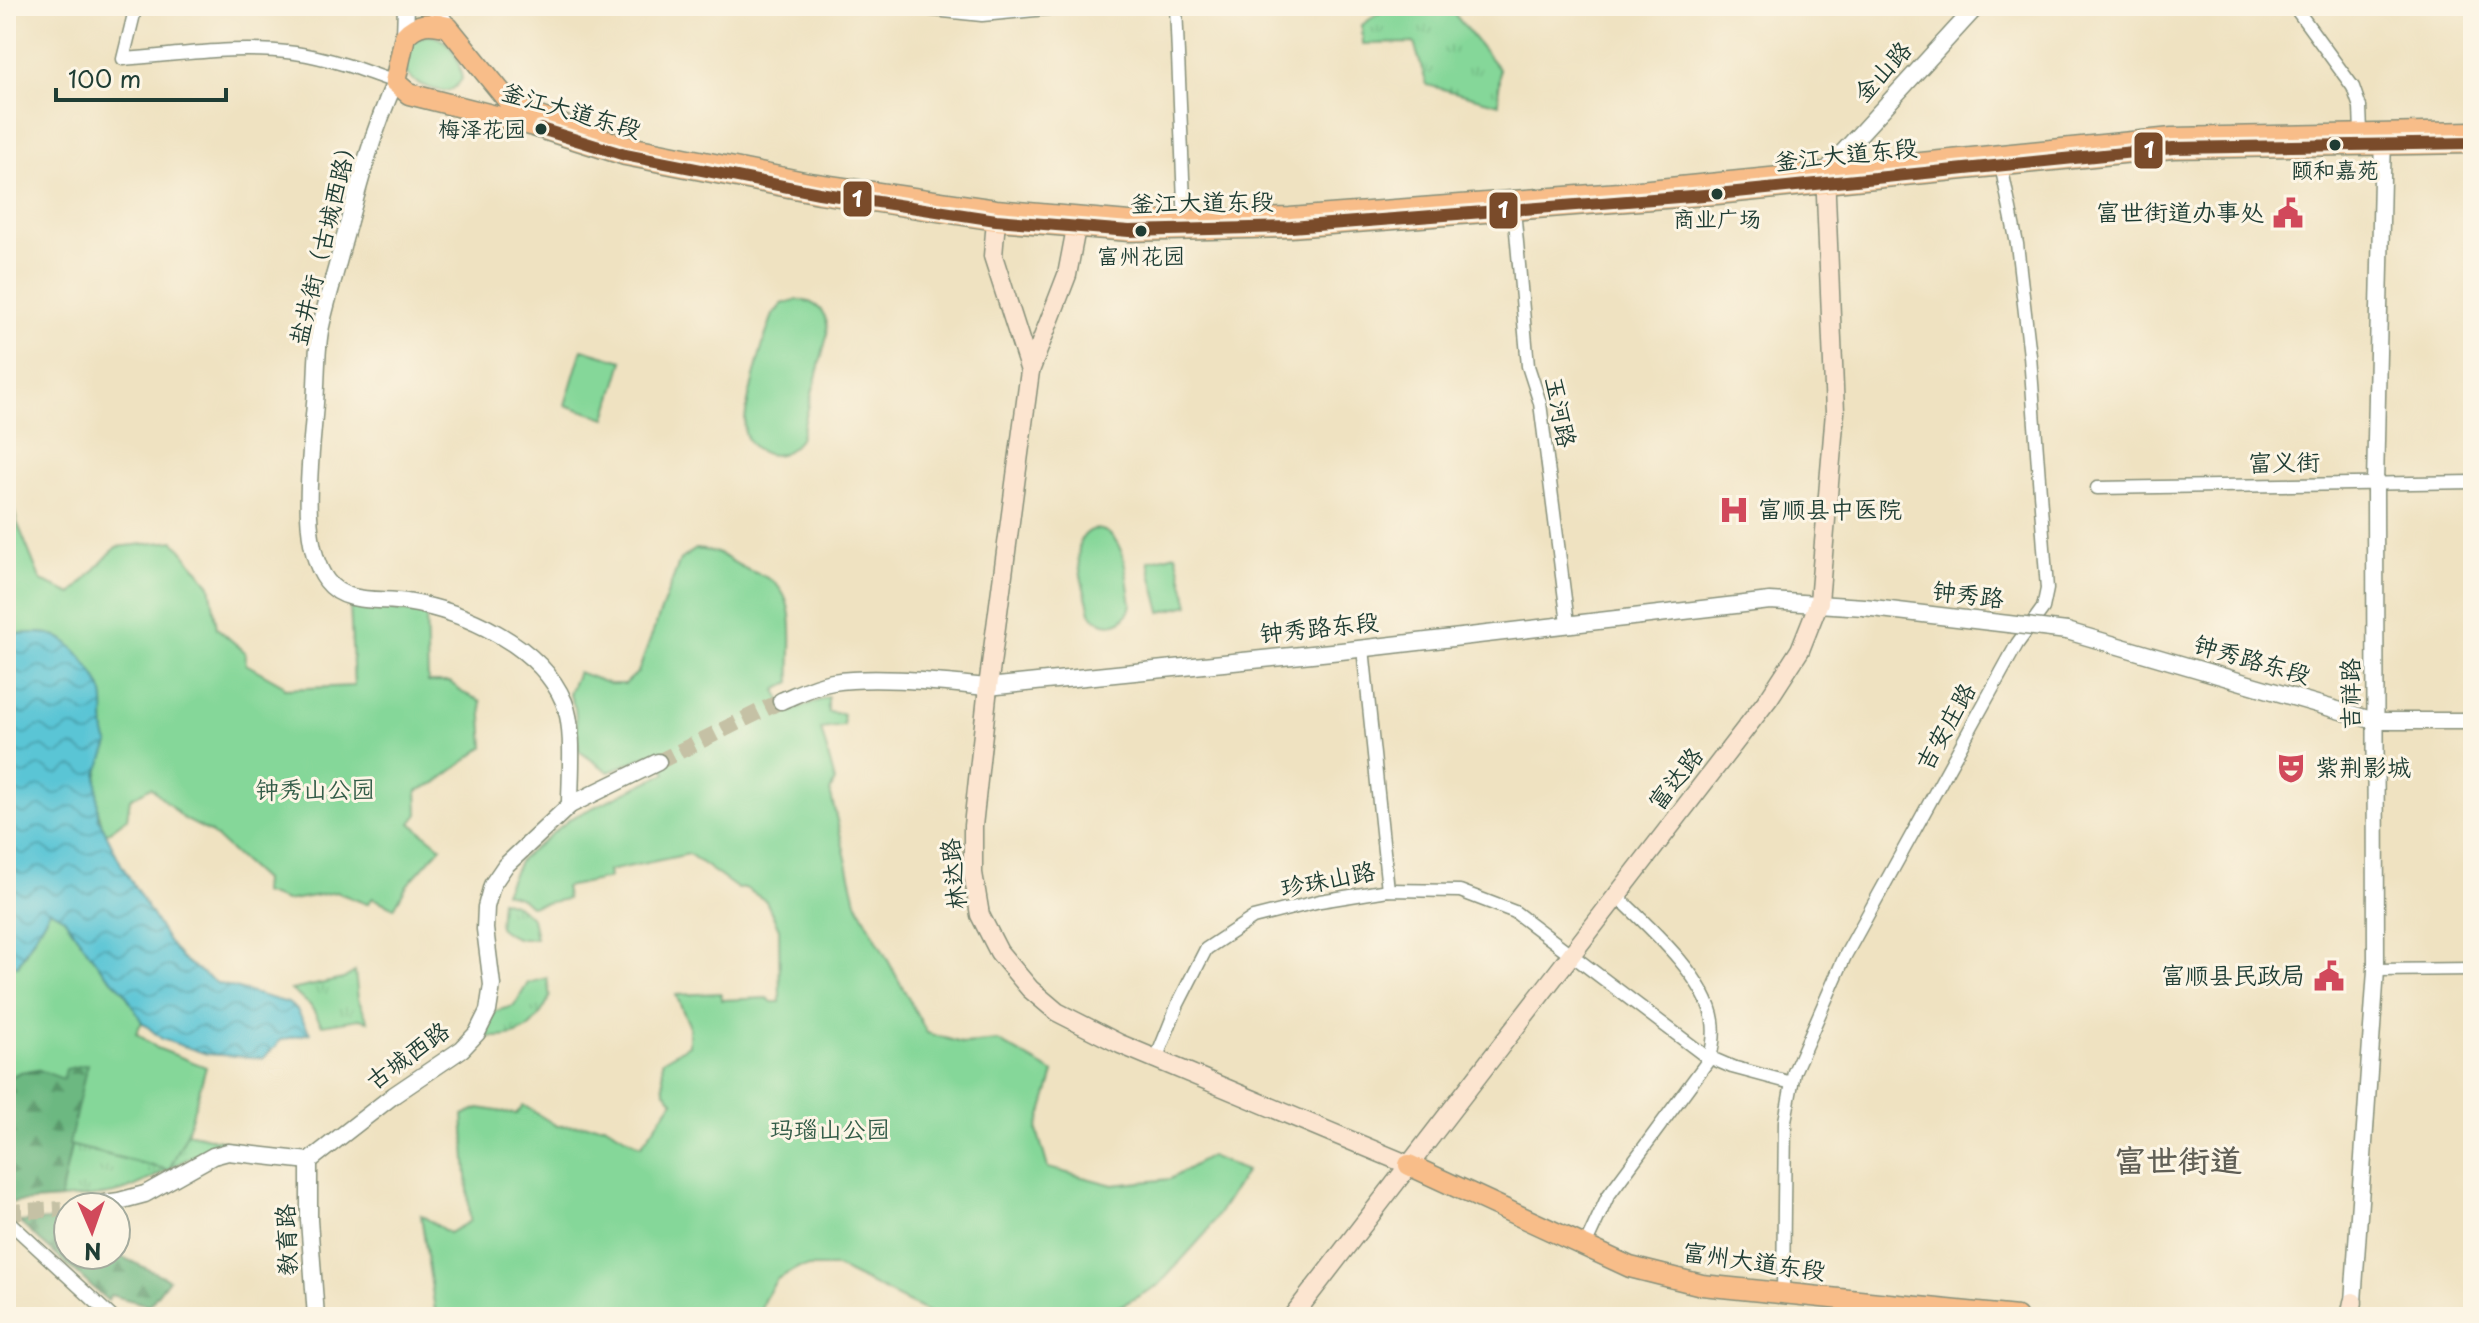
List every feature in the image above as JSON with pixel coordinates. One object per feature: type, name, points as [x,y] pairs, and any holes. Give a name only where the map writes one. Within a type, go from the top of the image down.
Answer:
[{"type":"main road","points":[[395,82],[405,36],[420,24],[434,23],[448,27]]},
{"type":"main road","name":"釜江大道东段","points":[[448,27],[509,102],[525,112],[619,145],[810,183],[1129,231],[2001,165],[2173,148],[2473,132]]},
{"type":"main road","points":[[457,107],[472,101],[476,93],[470,55]]},
{"type":"main road","name":"釜江大道东段","points":[[395,82],[409,94],[524,123],[625,155],[819,193],[996,220],[1078,223]]},
{"type":"main road","name":"釜江大道东段","points":[[1185,225],[1291,227],[1514,209],[1826,178],[2172,138],[2361,132],[2383,138],[2473,143]]},
{"type":"main road","name":"富达路","points":[[1292,1317],[1769,698],[1800,650],[1819,602],[1835,412],[1826,178]]},
{"type":"main road","points":[[996,220],[993,256],[1030,371]]},
{"type":"main road","points":[[1030,371],[1067,275],[1078,223]]},
{"type":"main road","name":"林达路","points":[[1030,371],[973,826],[973,873],[980,915],[999,952],[1030,989],[1057,1012],[1156,1059],[1409,1165]]},
{"type":"main road","name":"富州大道东段","points":[[1409,1165],[1630,1267],[1702,1285],[2017,1317]]},
{"type":"street","points":[[136,6],[123,59],[238,50],[293,53],[340,62],[395,82]]},
{"type":"street","points":[[405,36],[406,6]]},
{"type":"street","points":[[434,6],[448,27]]},
{"type":"street","points":[[915,6],[982,13],[1056,6]]},
{"type":"street","points":[[1176,6],[1185,225]]},
{"type":"street","name":"金山路","points":[[1826,178],[1977,6]]},
{"type":"street","points":[[2294,6],[2353,87],[2360,107],[2361,132]]},
{"type":"street","name":"盐井街（古城西路）","points":[[395,82],[382,110],[362,174],[320,332],[308,509],[315,557],[327,581],[341,594],[443,610],[480,625],[534,662],[552,681],[565,704],[569,728],[570,805]]},
{"type":"street","name":"吉祥路","points":[[2353,1312],[2376,970],[2375,484],[2383,138]]},
{"type":"street","name":"吉安庄路","points":[[1783,1294],[1785,1121],[1794,1072],[1845,956],[2017,644],[2043,608],[2047,589],[2030,356],[2017,244],[2001,165]]},
{"type":"street","name":"玉河路","points":[[1514,209],[1528,366],[1540,403],[1568,623]]},
{"type":"street","name":"富义街","points":[[2097,488],[2473,482]]},
{"type":"street","name":"钟秀路东段","points":[[781,701],[832,682],[857,680],[988,687],[1770,601],[1864,607]]},
{"type":"street","name":"钟秀路","points":[[1864,607],[2067,631]]},
{"type":"street","name":"钟秀路东段","points":[[2067,631],[2375,721],[2473,721]]},
{"type":"street","points":[[1363,648],[1388,890]]},
{"type":"street","name":"古城西路","points":[[309,1161],[394,1095],[462,1049],[477,1033],[488,1011],[492,985],[485,929],[486,907],[492,885],[505,866],[570,805],[658,762]]},
{"type":"street","name":"珍珠山路","points":[[1156,1059],[1178,1004],[1206,949],[1253,918],[1320,901],[1388,890],[1460,891],[1515,912],[1710,1058],[1792,1083]]},
{"type":"street","points":[[1585,1246],[1608,1196],[1710,1058],[1713,1018],[1698,984],[1662,940],[1616,895]]},
{"type":"street","points":[[2376,970],[2473,969]]},
{"type":"street","points":[[132,1198],[145,1194],[213,1156],[228,1152],[309,1161]]},
{"type":"street","name":"教育路","points":[[309,1161],[309,1220],[316,1317]]},
{"type":"street","points":[[6,1219],[112,1317]]},
{"type":"green space","points":[[1389,6],[1448,6],[1499,69],[1499,104],[1427,85],[1414,43],[1363,44],[1362,25]]},
{"type":"green space","name":"梅泽花园","points":[[426,35],[442,39],[456,56],[462,79],[452,90],[428,87],[406,72],[406,60],[413,41]]},
{"type":"green space","points":[[796,300],[811,303],[821,310],[827,322],[827,336],[800,439],[786,452],[767,454],[753,446],[746,437],[750,393],[773,315],[782,304]]},
{"type":"green space","points":[[582,349],[623,361],[606,418],[565,405]]},
{"type":"green space","name":"钟秀山公园","points":[[6,491],[9,491],[17,522],[41,581],[72,594],[116,547],[174,541],[210,585],[217,628],[245,652],[246,664],[283,685],[284,689],[354,686],[350,605],[426,614],[428,682],[450,682],[463,693],[481,701],[484,747],[436,783],[417,791],[418,814],[411,823],[441,847],[407,885],[394,908],[373,898],[367,904],[336,892],[286,901],[262,893],[263,880],[210,832],[184,819],[151,787],[130,799],[127,818],[106,834],[98,811],[96,789],[100,766],[109,744],[105,737],[103,694],[83,659],[57,636],[6,633]]},
{"type":"green space","points":[[1095,529],[1106,531],[1113,538],[1126,570],[1131,604],[1125,617],[1114,623],[1101,622],[1090,612],[1081,577],[1080,542]]},
{"type":"green space","name":"玛瑙山公园","points":[[696,549],[720,555],[771,580],[780,589],[790,613],[791,682],[776,690],[787,713],[828,697],[828,712],[843,714],[844,726],[821,729],[835,781],[830,791],[856,901],[927,1033],[965,1044],[998,1041],[1054,1073],[1037,1130],[1048,1168],[1113,1185],[1170,1179],[1210,1156],[1246,1171],[1206,1233],[1159,1285],[1115,1309],[1037,1317],[938,1317],[837,1267],[799,1267],[777,1279],[764,1300],[759,1317],[436,1317],[421,1215],[449,1233],[470,1221],[463,1115],[479,1108],[516,1114],[523,1105],[557,1126],[604,1125],[641,1146],[673,1101],[664,1090],[662,1061],[689,1045],[689,1025],[676,995],[721,993],[722,1000],[767,998],[780,1002],[779,929],[766,901],[745,888],[738,889],[689,854],[608,871],[609,878],[565,887],[567,899],[530,906],[521,898],[504,892],[520,860],[571,818],[666,773],[657,751],[609,772],[579,751],[575,708],[569,693],[578,672],[610,684],[625,684],[638,672],[680,560]]},
{"type":"green space","points":[[1176,554],[1189,605],[1161,612],[1148,561]]},
{"type":"green space","points":[[501,900],[516,905],[532,918],[536,938],[516,938],[499,927]]},
{"type":"green space","points":[[50,910],[64,918],[102,970],[124,991],[142,1022],[136,1033],[157,1048],[206,1067],[187,1133],[169,1170],[69,1145],[87,1064],[66,1069],[63,1079],[37,1069],[6,1079],[6,961],[18,966]]},
{"type":"green space","points":[[355,972],[358,999],[368,1021],[359,1019],[322,1025],[310,1005],[291,990],[343,979]]},
{"type":"green space","points":[[547,978],[550,997],[532,1025],[507,1037],[483,1036],[495,1011],[514,1006],[528,983]]},
{"type":"green space","points":[[88,1064],[62,1191],[52,1191],[52,1200],[6,1203],[6,1079],[20,1072]]},
{"type":"green space","points":[[187,1133],[238,1144],[207,1150],[168,1169]]},
{"type":"green space","points":[[69,1145],[167,1170],[122,1191],[61,1191]]},
{"type":"green space","points":[[52,1220],[52,1251],[19,1222]]},
{"type":"green space","points":[[132,1262],[169,1279],[149,1305],[110,1295],[108,1301],[74,1271],[132,1271]]},
{"type":"water","points":[[6,633],[56,636],[77,653],[96,678],[103,694],[105,732],[109,744],[97,774],[98,817],[121,864],[167,940],[182,959],[217,983],[288,1003],[297,1010],[310,1033],[281,1040],[264,1058],[207,1054],[162,1039],[142,1022],[124,991],[102,970],[64,918],[50,910],[17,966],[6,961],[6,872],[10,869],[6,863]]},
{"type":"tunnel","points":[[658,762],[781,701]]},
{"type":"tunnel","points":[[6,1212],[52,1210]]},
{"type":"transit line","name":"1","points":[[541,129],[625,155],[819,193],[996,220],[1129,231],[1291,227],[1717,194],[2173,148],[2473,143]]},
{"type":"place","name":"梅泽花园","points":[[541,129]]},
{"type":"place","name":"颐和嘉苑","points":[[2335,145]]},
{"type":"place","name":"商业广场","points":[[1717,194]]},
{"type":"place","name":"富世街道办事处","points":[[2288,213]]},
{"type":"place","name":"富州花园","points":[[1141,231]]},
{"type":"place","name":"富顺县中医院","points":[[1734,510]]},
{"type":"place","name":"紫荆影城","points":[[2291,768]]},
{"type":"place","name":"富顺县民政局","points":[[2329,976]]},
{"type":"district","name":"富世街道","points":[[2178,1161]]}]
